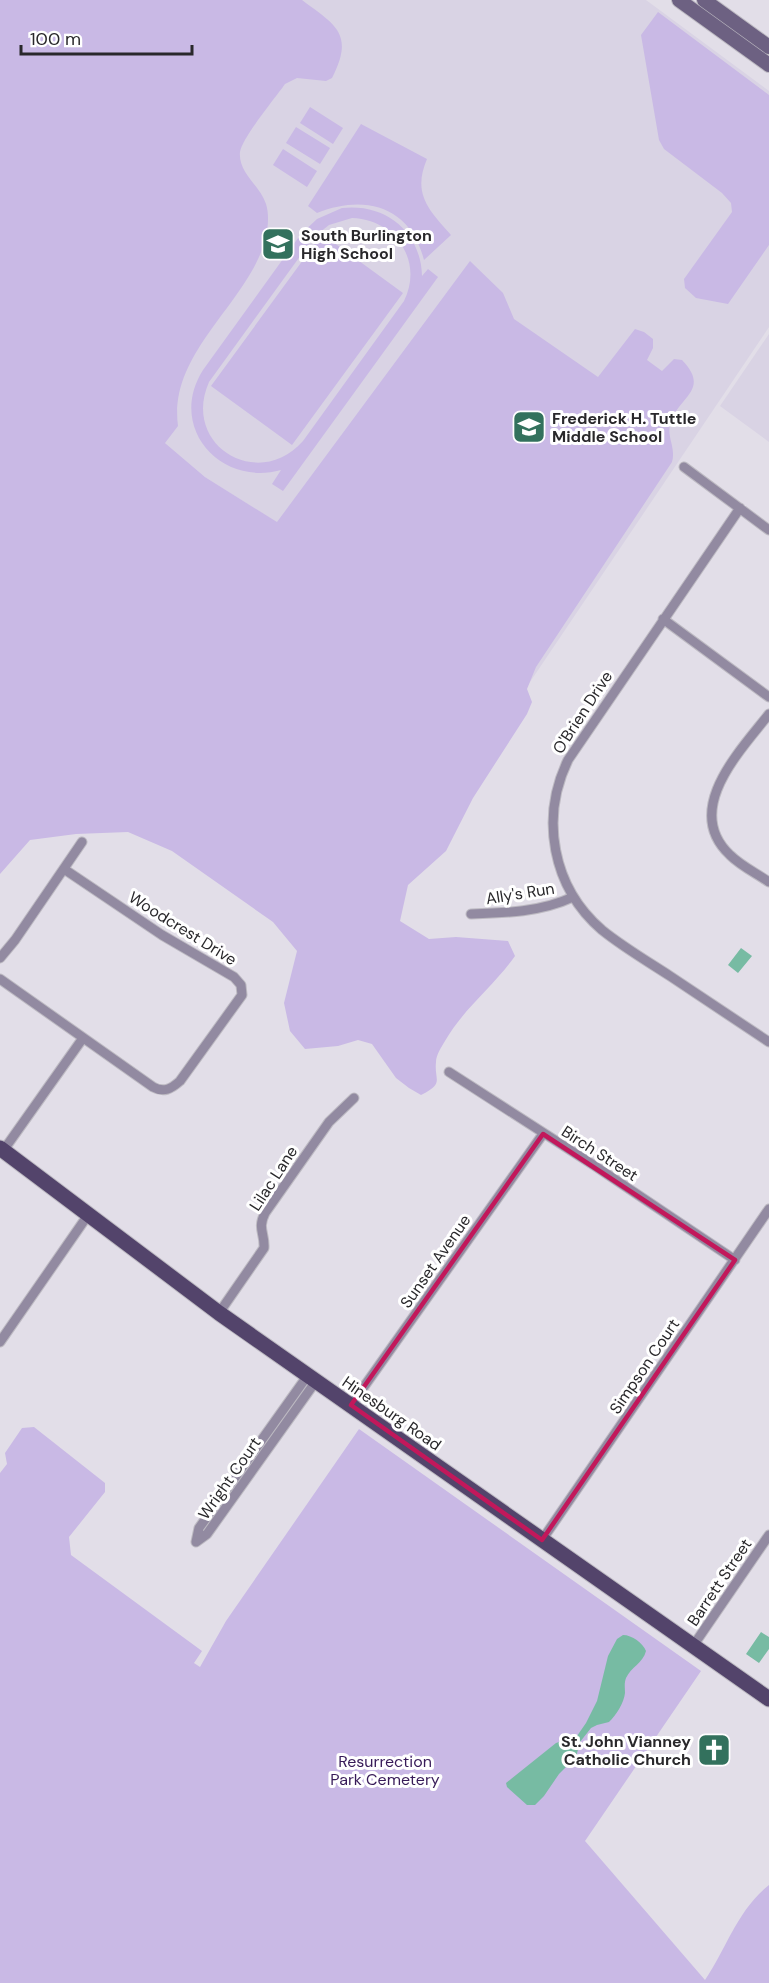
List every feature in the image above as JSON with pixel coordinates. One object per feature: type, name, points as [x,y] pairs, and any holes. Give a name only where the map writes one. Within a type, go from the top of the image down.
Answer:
[{"type":"main road","points":[[679,0],[769,65]]},
{"type":"main road","points":[[704,0],[769,47]]},
{"type":"main road","name":"Hinesburg Road","points":[[2,1150],[219,1313],[769,1699]]},
{"type":"street","points":[[684,466],[769,530]]},
{"type":"street","name":"O'Brien Drive","points":[[740,508],[568,760],[559,781],[553,809],[553,837],[558,864],[573,897],[590,918],[615,940],[769,1042]]},
{"type":"street","points":[[663,619],[769,697]]},
{"type":"street","points":[[769,714],[726,772],[716,792],[712,815],[717,837],[730,855],[769,882]]},
{"type":"street","points":[[0,958],[15,940],[82,842]]},
{"type":"street","name":"Woodcrest Drive","points":[[0,979],[158,1090],[170,1089],[180,1081],[239,1000],[243,991],[234,977],[162,935],[64,868]]},
{"type":"street","name":"Ally's Run","points":[[471,915],[546,907],[573,897]]},
{"type":"street","points":[[2,1150],[82,1038]]},
{"type":"street","name":"Birch Street","points":[[448,1072],[595,1166],[735,1260]]},
{"type":"street","name":"Lilac Lane","points":[[219,1313],[264,1248],[260,1230],[265,1213],[329,1122],[354,1098]]},
{"type":"street","name":"Sunset Avenue","points":[[351,1405],[543,1134]]},
{"type":"street","name":"Simpson Court","points":[[542,1540],[769,1209]]},
{"type":"street","points":[[0,1342],[3,1331],[88,1215]]},
{"type":"street","name":"Wright Court","points":[[312,1378],[207,1534],[196,1542],[199,1528],[312,1378]]},
{"type":"street","name":"Barrett Street","points":[[693,1646],[769,1535]]},
{"type":"highlighted area","points":[[543,1134],[735,1260],[542,1540],[351,1405]]},
{"type":"shaded area","points":[[107,0],[646,0],[769,91],[769,327],[528,685],[205,477],[132,415]]},
{"type":"shaded area","points":[[769,334],[769,442],[720,406]]},
{"type":"shaded area","points":[[741,948],[752,956],[738,973],[728,965]]},
{"type":"shaded area","points":[[761,1632],[769,1637],[769,1649],[759,1663],[746,1654]]},
{"type":"shaded area","points":[[623,1635],[637,1640],[646,1651],[626,1678],[625,1693],[619,1709],[609,1722],[591,1728],[580,1742],[576,1757],[559,1774],[544,1796],[535,1805],[527,1805],[507,1787],[506,1783],[556,1743],[577,1736],[597,1701],[608,1656],[617,1639]]},
{"type":"green space","points":[[0,0],[302,0],[324,16],[338,32],[342,50],[332,78],[326,81],[297,78],[285,84],[242,146],[240,159],[242,166],[266,204],[268,224],[266,238],[248,278],[193,358],[183,379],[178,402],[178,426],[165,443],[205,477],[277,522],[470,261],[503,293],[514,319],[598,377],[635,329],[653,339],[653,348],[647,360],[662,371],[674,359],[682,360],[694,379],[690,394],[673,415],[670,425],[672,462],[536,667],[527,689],[532,702],[527,714],[473,798],[446,851],[408,885],[400,921],[429,939],[456,937],[508,941],[515,956],[453,1029],[437,1056],[436,1084],[421,1095],[396,1078],[372,1044],[358,1040],[338,1046],[305,1049],[290,1031],[284,1003],[297,951],[273,922],[172,851],[128,832],[76,834],[30,840],[0,874]]},
{"type":"green space","points":[[658,12],[769,95],[769,245],[728,304],[696,298],[685,288],[684,279],[732,212],[731,203],[722,193],[664,149],[659,140],[641,35]]},
{"type":"green space","points":[[310,107],[343,128],[333,144],[300,123]]},
{"type":"green space","points":[[361,124],[427,159],[421,182],[422,192],[436,218],[451,235],[424,260],[408,227],[397,216],[383,209],[368,205],[352,205],[335,207],[317,213],[308,206]]},
{"type":"green space","points":[[296,127],[330,148],[320,164],[286,143]]},
{"type":"green space","points":[[283,149],[317,171],[307,187],[273,165]]},
{"type":"green space","points":[[342,208],[373,210],[386,216],[408,234],[420,260],[422,276],[428,269],[438,277],[283,491],[272,484],[281,470],[259,473],[238,470],[220,461],[206,448],[196,431],[191,412],[194,391],[203,370],[301,234],[317,219]],"holes":[[[352,218],[367,220],[393,234],[408,257],[409,286],[404,301],[303,441],[285,456],[265,462],[246,461],[229,454],[215,442],[206,425],[203,405],[209,382],[314,237],[329,225]]]},
{"type":"green space","points":[[322,234],[403,293],[292,445],[211,386]]},
{"type":"green space","name":"Resurrection Park Cemetery","points":[[34,1427],[105,1483],[105,1492],[69,1537],[71,1555],[202,1651],[194,1663],[200,1667],[226,1621],[359,1429],[701,1671],[585,1841],[705,1980],[741,1917],[769,1885],[769,1983],[0,1983],[0,1473],[7,1464],[5,1453],[22,1428]]},
{"type":"place","name":"South Burlington High School","points":[[278,244]]},
{"type":"place","name":"Frederick H. Tuttle Middle School","points":[[529,427]]},
{"type":"place","name":"St. John Vianney Catholic Church","points":[[714,1750]]}]
